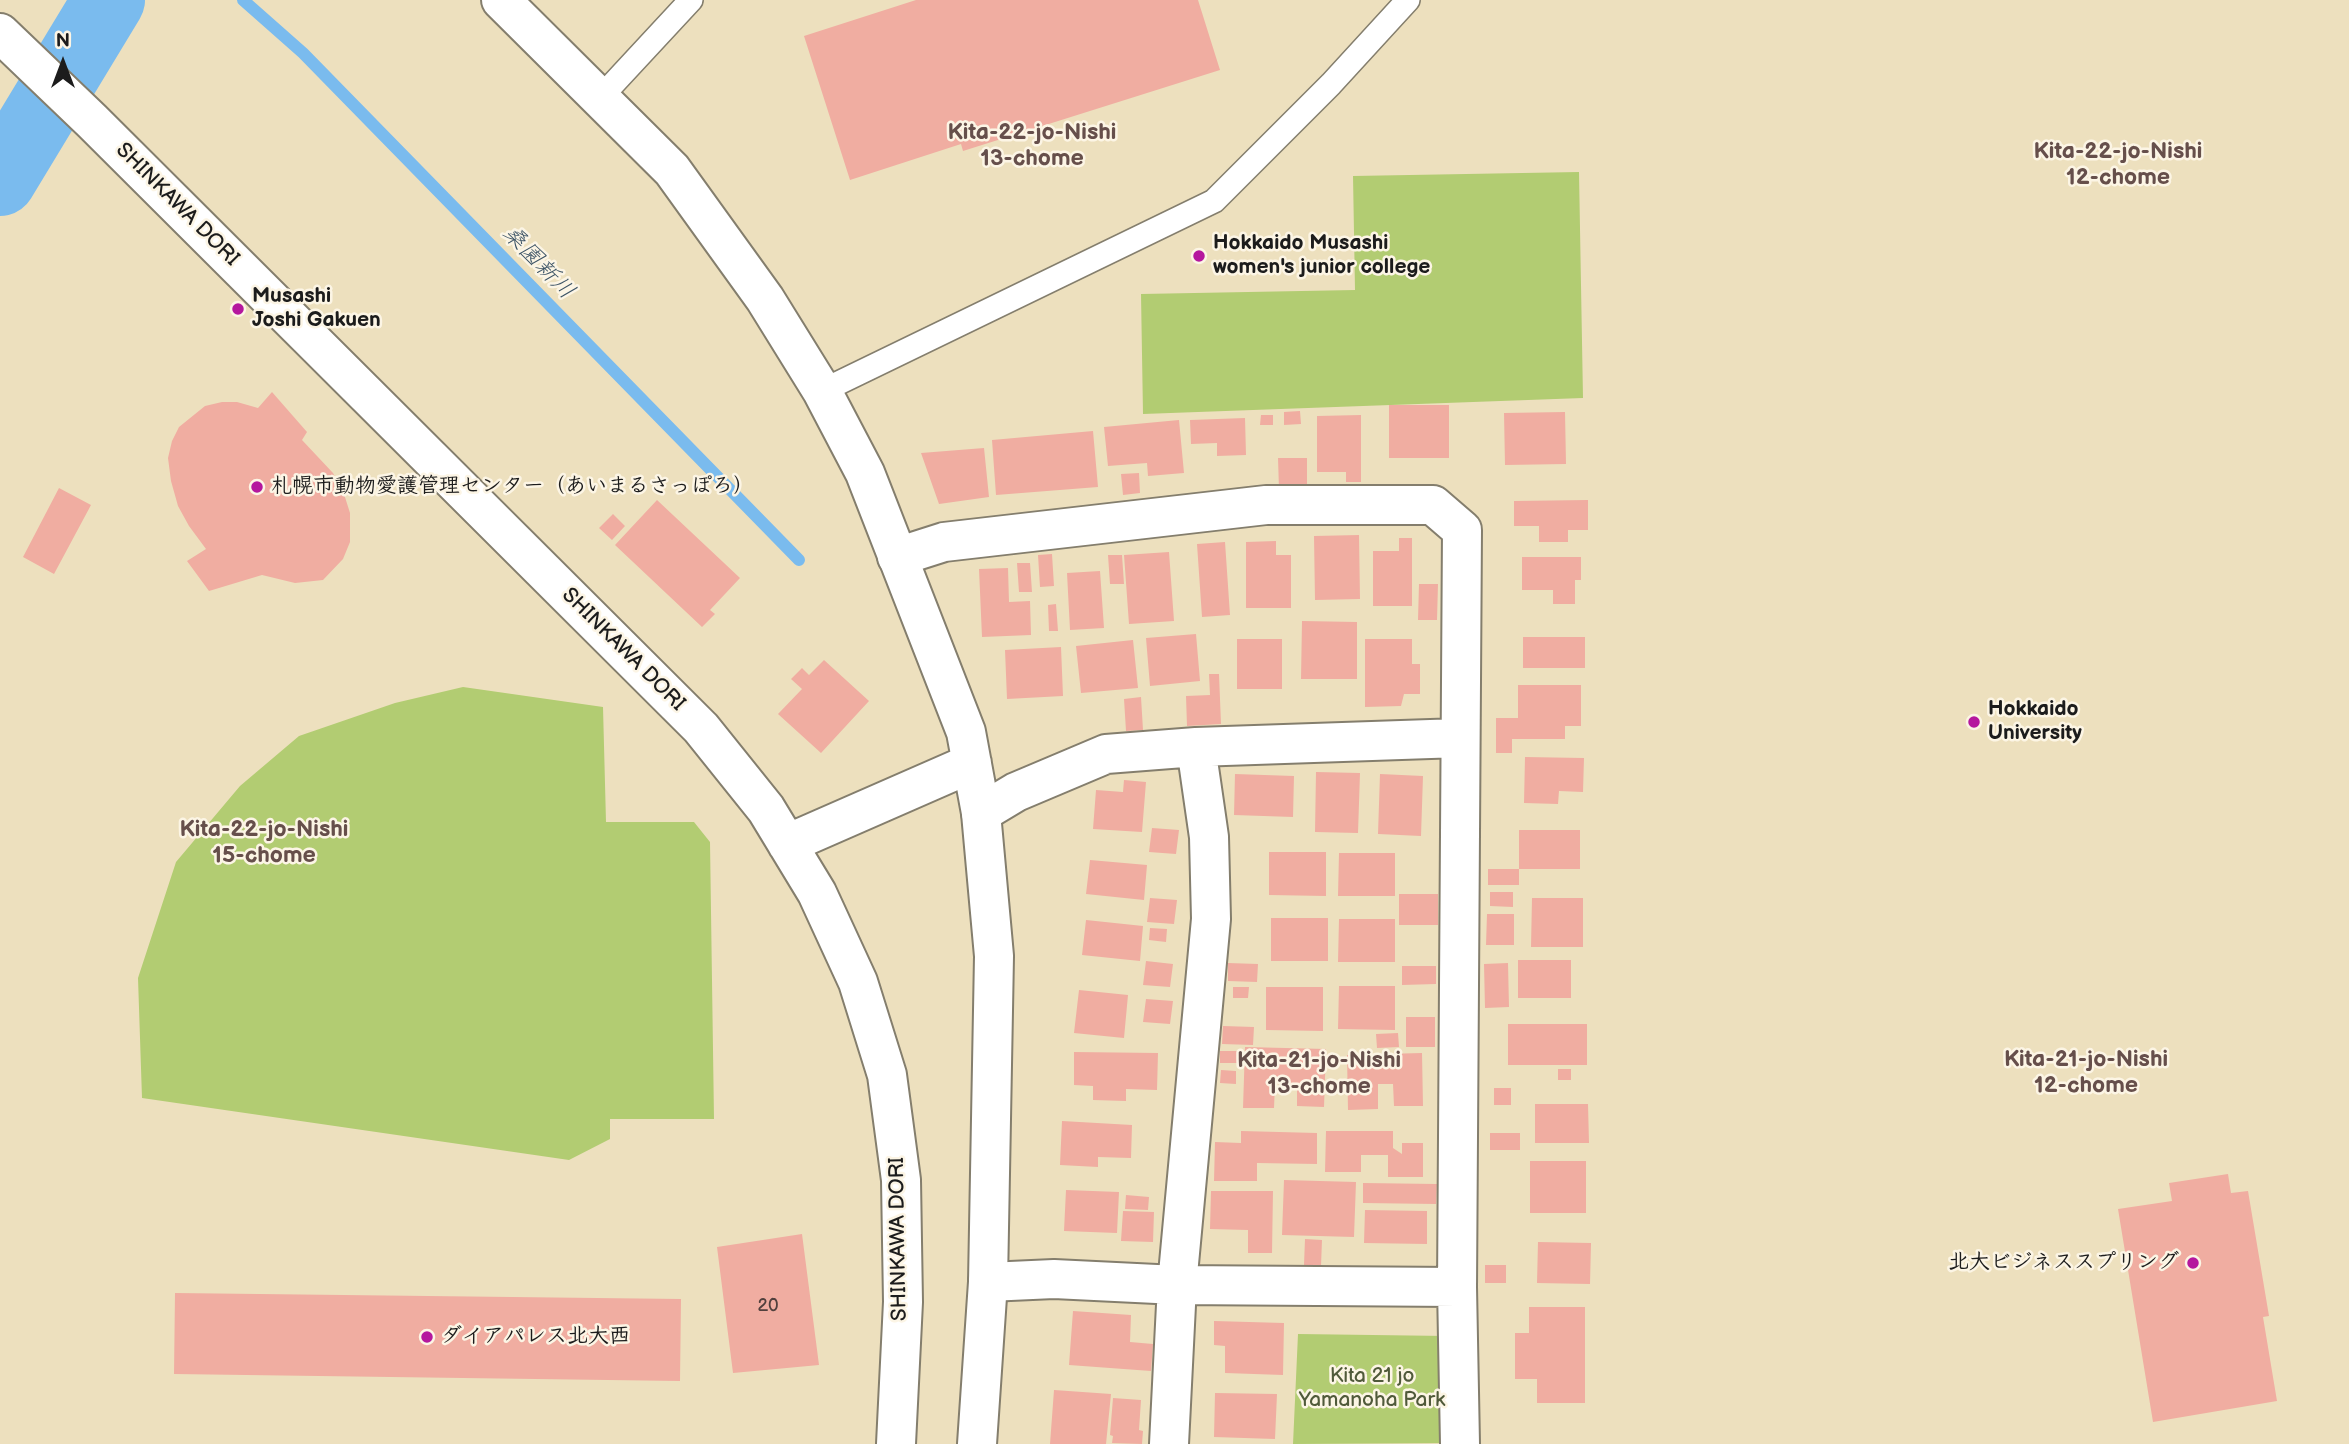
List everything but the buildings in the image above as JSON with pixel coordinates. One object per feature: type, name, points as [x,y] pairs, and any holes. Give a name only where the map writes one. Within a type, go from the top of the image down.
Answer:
[{"type":"street","points":[[500,0],[671,170],[765,299],[822,391],[865,473],[967,732],[981,813],[994,956],[988,1282],[977,1444]]},
{"type":"street","name":"SHINKAWA DORI","points":[[0,33],[92,121],[701,728],[766,809],[817,892],[858,982],[887,1074],[901,1180],[903,1302],[896,1444]]},
{"type":"street","points":[[897,557],[944,542],[1266,505],[1433,505],[1462,530],[1457,1287],[1460,1444]]},
{"type":"street","points":[[981,813],[1016,792],[1106,754],[1196,747],[1460,738]]},
{"type":"street","points":[[1169,1444],[1177,1285],[1211,919],[1209,837],[1196,747]]},
{"type":"street","points":[[787,844],[972,762]]},
{"type":"street","points":[[988,1282],[1054,1279],[1177,1285],[1457,1287]]},
{"type":"lane","points":[[600,98],[691,0]]},
{"type":"lane","points":[[822,391],[1213,201],[1331,85],[1408,0]]},
{"type":"green space","points":[[1579,172],[1583,398],[1143,414],[1141,294],[1355,290],[1353,176]]},
{"type":"green space","points":[[463,687],[603,707],[606,822],[694,822],[710,842],[714,1119],[610,1119],[610,1139],[569,1160],[142,1098],[138,978],[176,862],[240,786],[299,736],[395,703]]},
{"type":"green space","name":"Kita 21 jo Yamanoha Park","points":[[1298,1334],[1447,1336],[1449,1443],[1293,1444]]},
{"type":"waterway","points":[[0,180],[109,0]]},
{"type":"waterway","name":"桑園新川","points":[[243,0],[303,53],[799,560]]},
{"type":"place","name":"Hokkaido Musashi women's junior college","points":[[1199,256]]},
{"type":"place","name":"Musashi Joshi Gakuen","points":[[238,309]]},
{"type":"place","name":"札幌市動物愛護管理センター（あいまるさっぽろ）","points":[[257,487]]},
{"type":"place","name":"Hokkaido University","points":[[1974,722]]},
{"type":"place","name":"北大ビジネススプリング","points":[[2193,1263]]},
{"type":"place","name":"ダイアパレス北大西","points":[[427,1337]]},
{"type":"district","name":"Kita-22-jo-Nishi 13-chome","points":[[1032,146]]},
{"type":"district","name":"Kita-22-jo-Nishi 12-chome","points":[[2118,165]]},
{"type":"district","name":"Kita-22-jo-Nishi 15-chome","points":[[264,843]]},
{"type":"district","name":"Kita-21-jo-Nishi 12-chome","points":[[2086,1073]]},
{"type":"district","name":"Kita-21-jo-Nishi 13-chome","points":[[1319,1074]]}]
